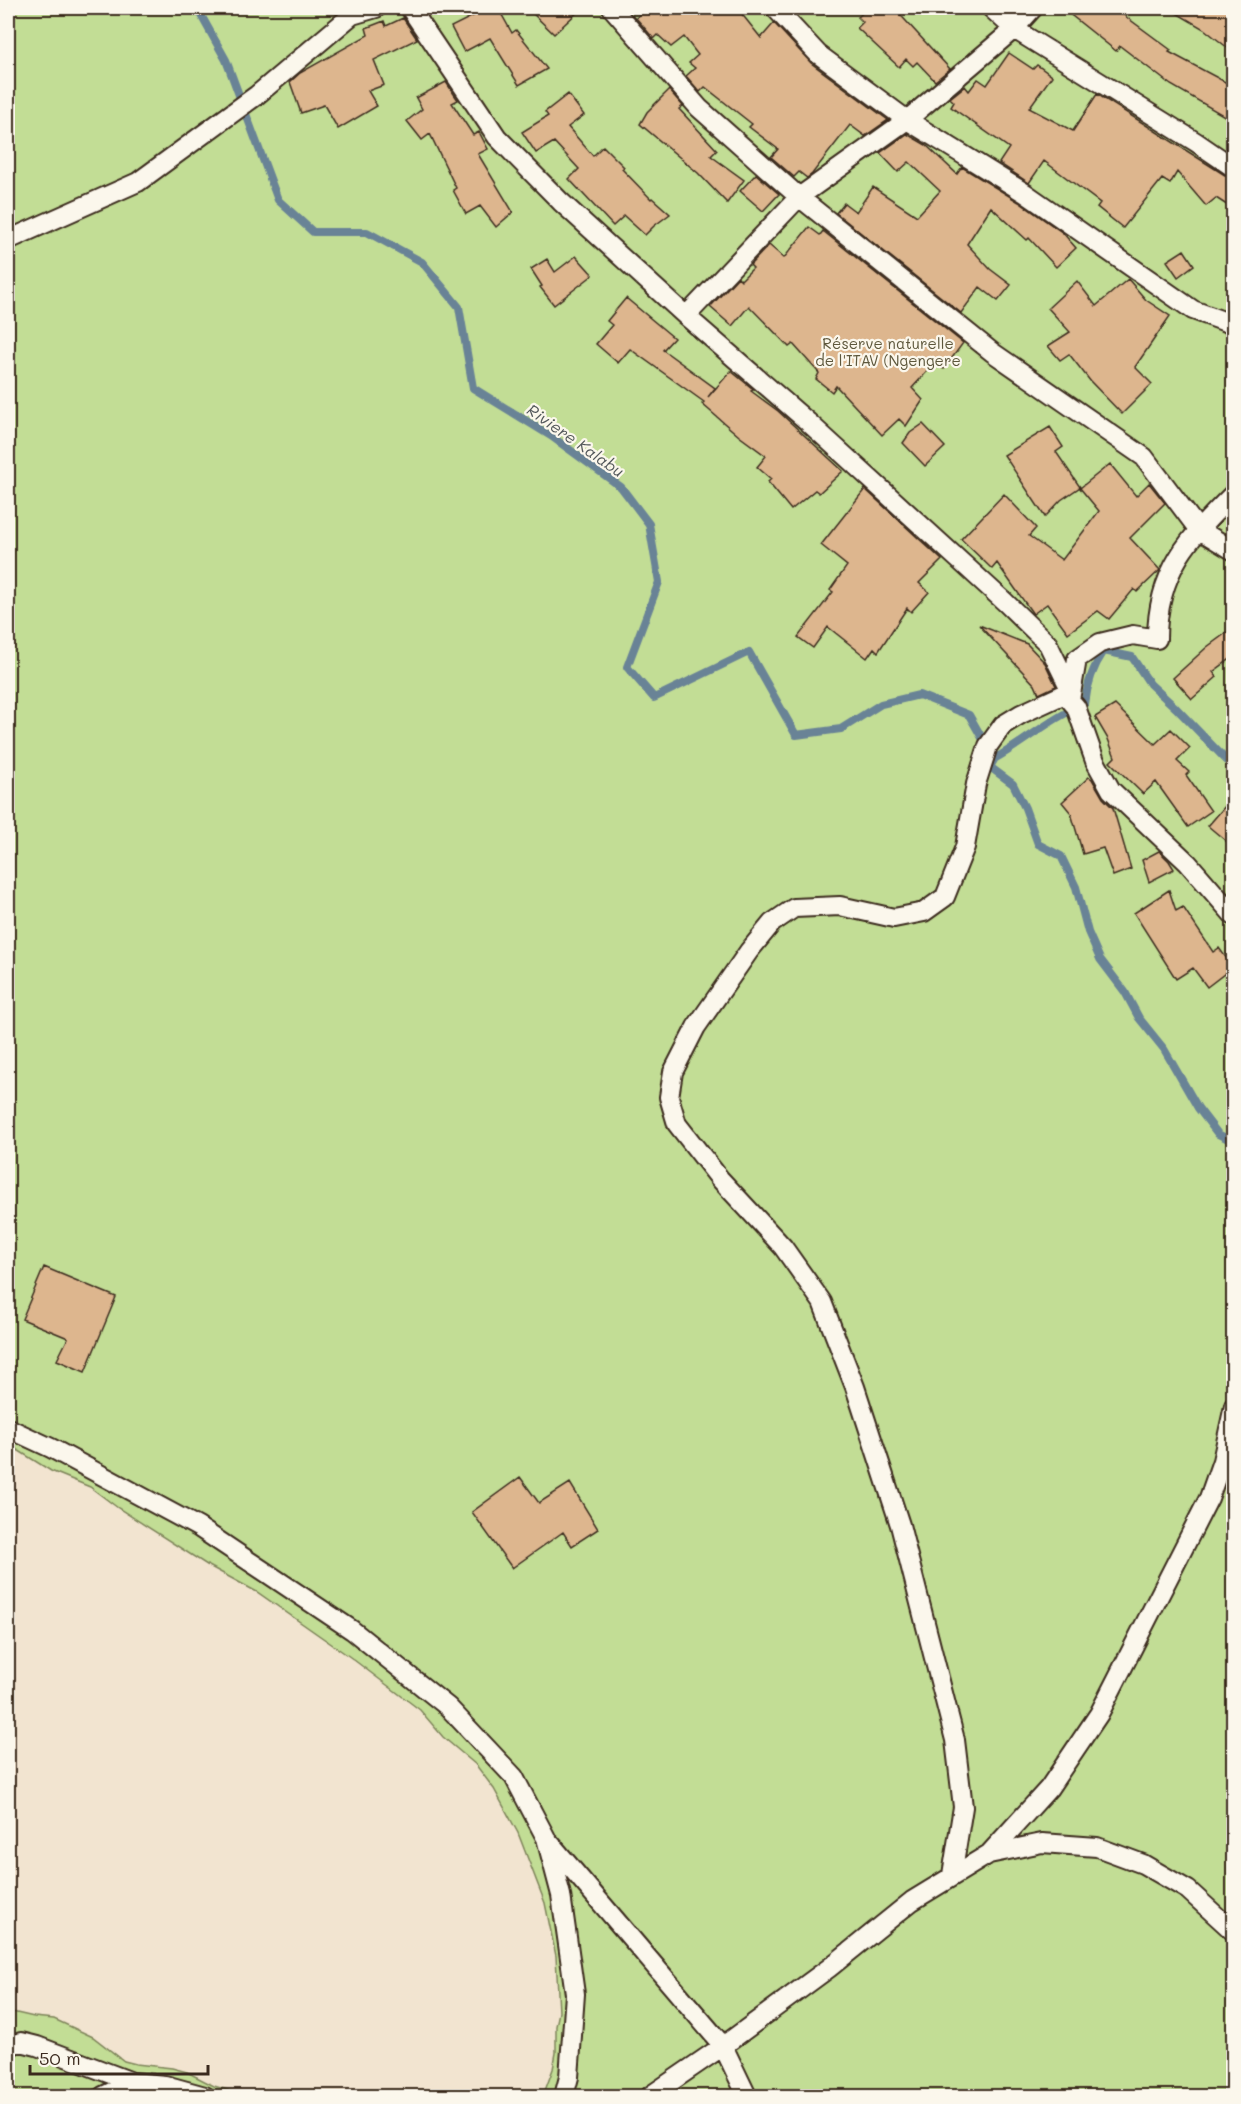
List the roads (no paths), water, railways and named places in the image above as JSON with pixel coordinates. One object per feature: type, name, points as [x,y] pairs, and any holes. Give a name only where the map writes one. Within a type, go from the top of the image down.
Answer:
[{"type":"street","points":[[8,240],[138,182],[240,108],[351,11],[376,8]]},
{"type":"street","points":[[410,8],[497,137],[561,202],[686,316],[817,430],[1048,644],[1076,707],[1095,761],[1111,790],[1188,863],[1231,909]]},
{"type":"street","points":[[612,8],[699,108],[798,197],[992,352],[1144,457],[1198,530],[1233,551]]},
{"type":"street","points":[[775,8],[818,54],[907,120],[1024,193],[1193,310],[1233,325]]},
{"type":"street","points":[[991,8],[1014,29],[1196,142],[1233,168]]},
{"type":"street","points":[[686,316],[798,197],[907,120],[1014,29],[1034,8]]},
{"type":"street","points":[[1070,696],[1077,658],[1100,643],[1133,635],[1157,639],[1157,618],[1164,590],[1176,560],[1198,530],[1233,493]]},
{"type":"street","points":[[952,1875],[963,1807],[955,1740],[900,1525],[855,1387],[822,1302],[783,1247],[720,1179],[677,1124],[669,1097],[673,1072],[696,1027],[749,951],[772,923],[794,908],[840,906],[894,918],[924,912],[945,897],[964,847],[976,784],[988,746],[1003,725],[1021,714],[1070,696]]},
{"type":"street","points":[[989,1854],[1048,1788],[1099,1714],[1209,1498],[1222,1461],[1233,1406]]},
{"type":"street","points":[[8,1428],[51,1448],[198,1527],[352,1630],[456,1715],[514,1777],[546,1838],[723,2046],[747,2097]]},
{"type":"street","points":[[546,1838],[561,1895],[575,1994],[569,2077],[564,2097]]},
{"type":"street","points":[[650,2097],[829,1968],[912,1901],[989,1854],[1042,1843],[1097,1847],[1143,1863],[1188,1890],[1233,1932]]},
{"type":"street","points":[[8,2046],[21,2042],[37,2046],[132,2082],[165,2085],[205,2097]]},
{"type":"street","points":[[103,2097],[132,2082]]},
{"type":"waterway","name":"Riviere Kalabu","points":[[197,8],[226,60],[278,200],[313,232],[367,232],[422,262],[459,307],[473,388],[551,436],[621,487],[649,524],[659,582],[627,667],[654,698],[749,652],[796,735],[841,729],[881,704],[919,695],[969,715],[994,759]]},
{"type":"waterway","points":[[994,759],[1061,716],[1085,704],[1091,676],[1104,651],[1132,657],[1150,684],[1234,768]]},
{"type":"waterway","points":[[994,760],[990,767],[1013,784],[1025,808],[1038,844],[1061,856],[1076,887],[1088,932],[1100,959],[1125,992],[1139,1018],[1164,1049],[1198,1108],[1218,1134],[1234,1142]]},
{"type":"park label","name":"Réserve naturelle de l'ITAV (Ngengere","points":[[888,352]]}]
